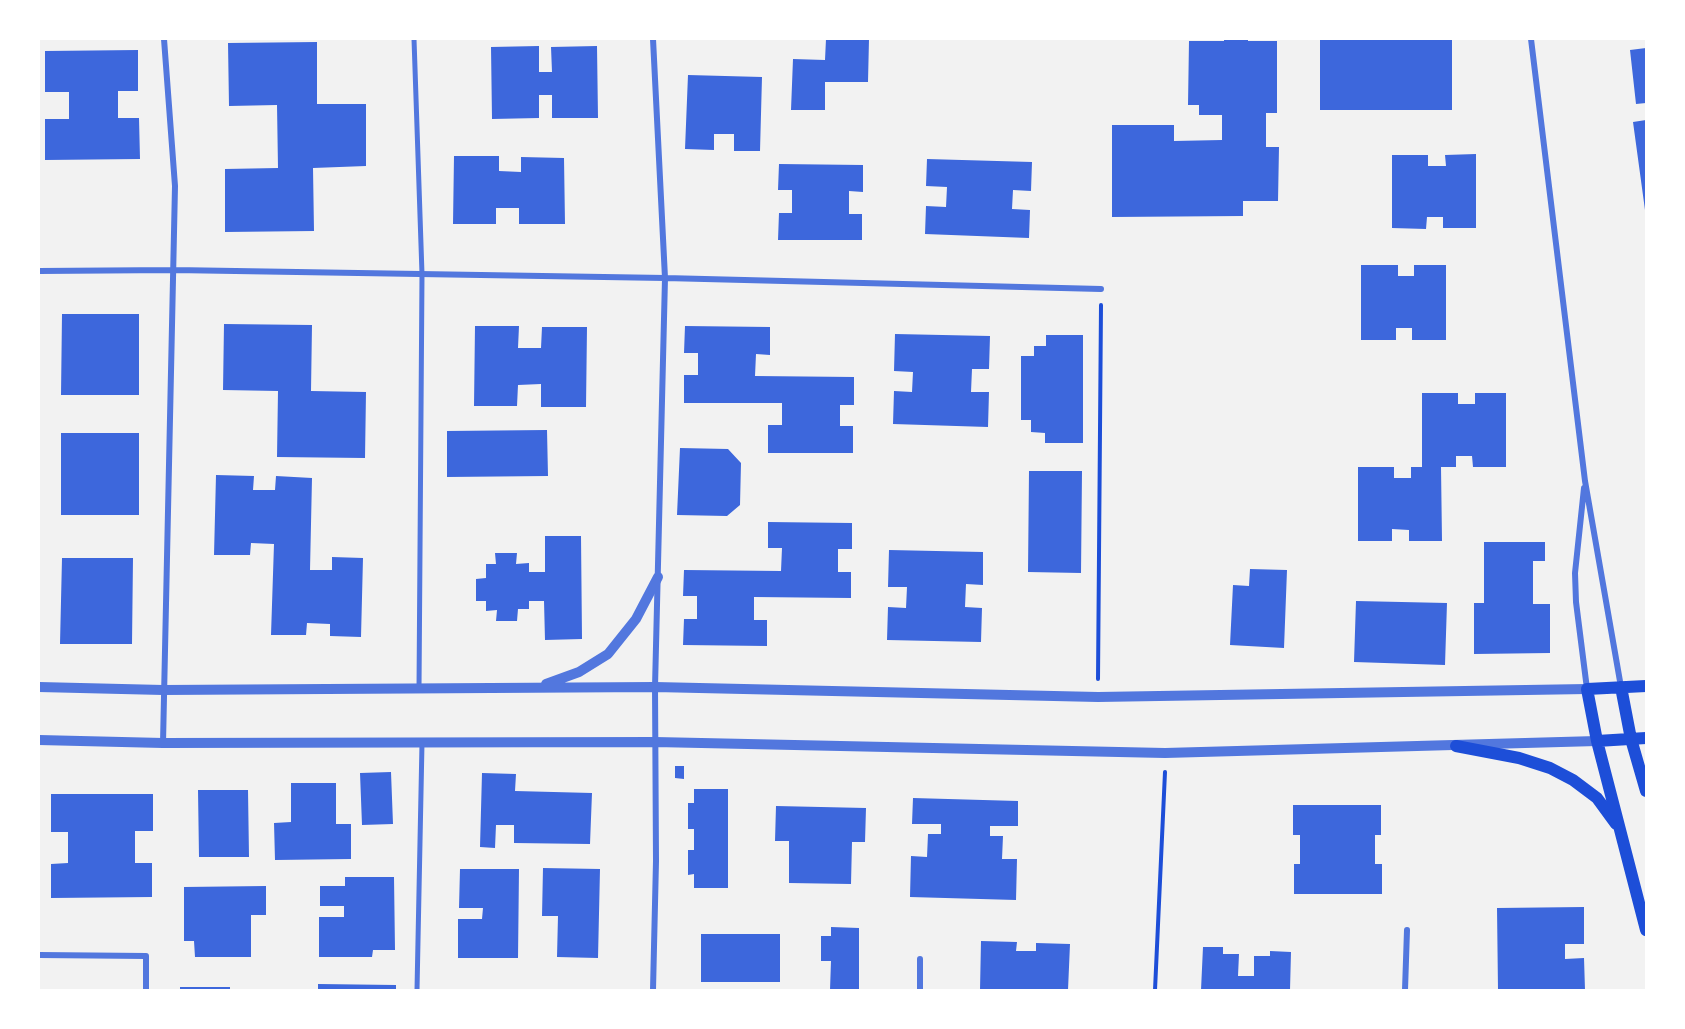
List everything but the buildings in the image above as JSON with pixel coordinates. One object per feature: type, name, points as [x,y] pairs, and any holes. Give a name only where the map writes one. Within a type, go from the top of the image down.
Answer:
[{"type":"main road","points":[[1646,686],[1587,689],[1597,741],[1646,930]]},
{"type":"main road","points":[[1620,687],[1631,739],[1646,791]]},
{"type":"main road","points":[[1597,741],[1646,738]]},
{"type":"main road","points":[[1456,746],[1519,758],[1550,768],[1573,780],[1598,798],[1621,831]]},
{"type":"street","points":[[163,743],[175,186],[164,39]]},
{"type":"street","points":[[414,39],[422,274],[419,688]]},
{"type":"street","points":[[652,990],[656,861],[655,687],[664,278],[653,39]]},
{"type":"street","points":[[1531,39],[1585,481],[1620,687]]},
{"type":"street","points":[[39,271],[174,270],[664,278],[1101,289]]},
{"type":"street","points":[[39,687],[164,690],[655,687],[1098,697],[1587,689],[1575,592],[1585,481]]},
{"type":"street","points":[[538,687],[579,672],[608,654],[636,619],[658,577]]},
{"type":"street","points":[[39,740],[163,743],[655,742],[1166,753],[1597,741]]},
{"type":"street","points":[[417,990],[422,741]]},
{"type":"street","points":[[1405,990],[1407,930]]},
{"type":"street","points":[[39,955],[146,956],[146,990]]},
{"type":"street","points":[[920,959],[920,990]]},
{"type":"path","points":[[1098,697],[1101,289]]},
{"type":"path","points":[[1155,990],[1166,753]]}]
